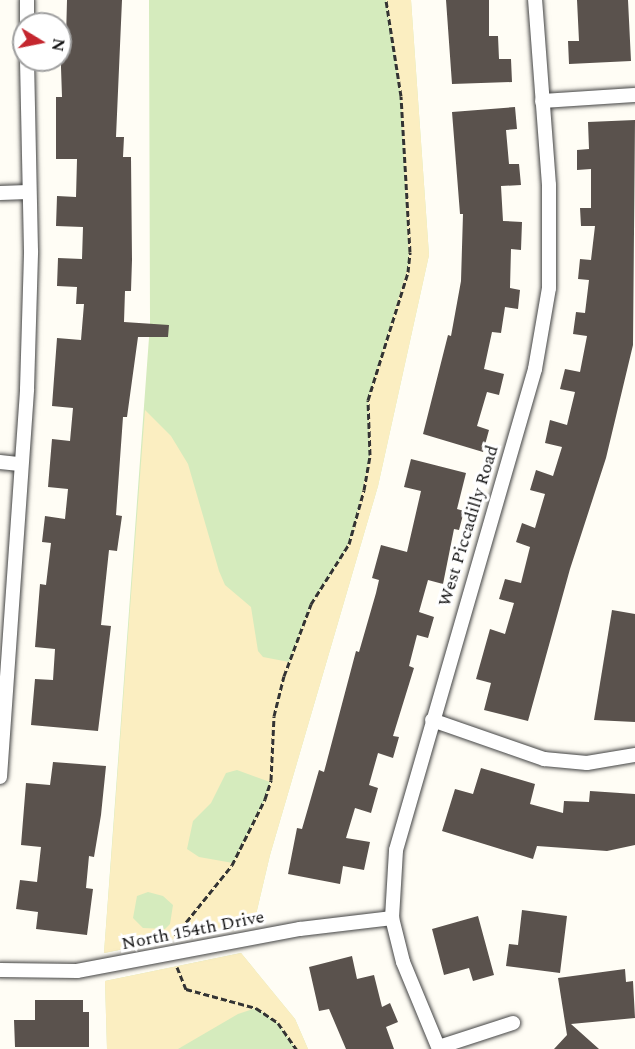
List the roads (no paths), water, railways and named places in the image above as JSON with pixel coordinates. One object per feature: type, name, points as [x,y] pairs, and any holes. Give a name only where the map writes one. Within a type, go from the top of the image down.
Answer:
[{"type":"street","name":"West Piccadilly Road","points":[[439,1048],[403,962],[392,918],[396,850],[535,369],[549,288],[549,185],[535,0]]},
{"type":"street","points":[[0,777],[2,719],[27,389],[27,72]]},
{"type":"street","points":[[542,101],[635,95]]},
{"type":"street","points":[[0,193],[28,192]]},
{"type":"street","points":[[0,462],[21,464]]},
{"type":"street","points":[[432,720],[544,759],[587,763],[635,755]]},
{"type":"street","name":"North 154th Drive","points":[[0,970],[77,971],[300,928],[392,918]]},
{"type":"street","points":[[439,1048],[513,1023]]}]
